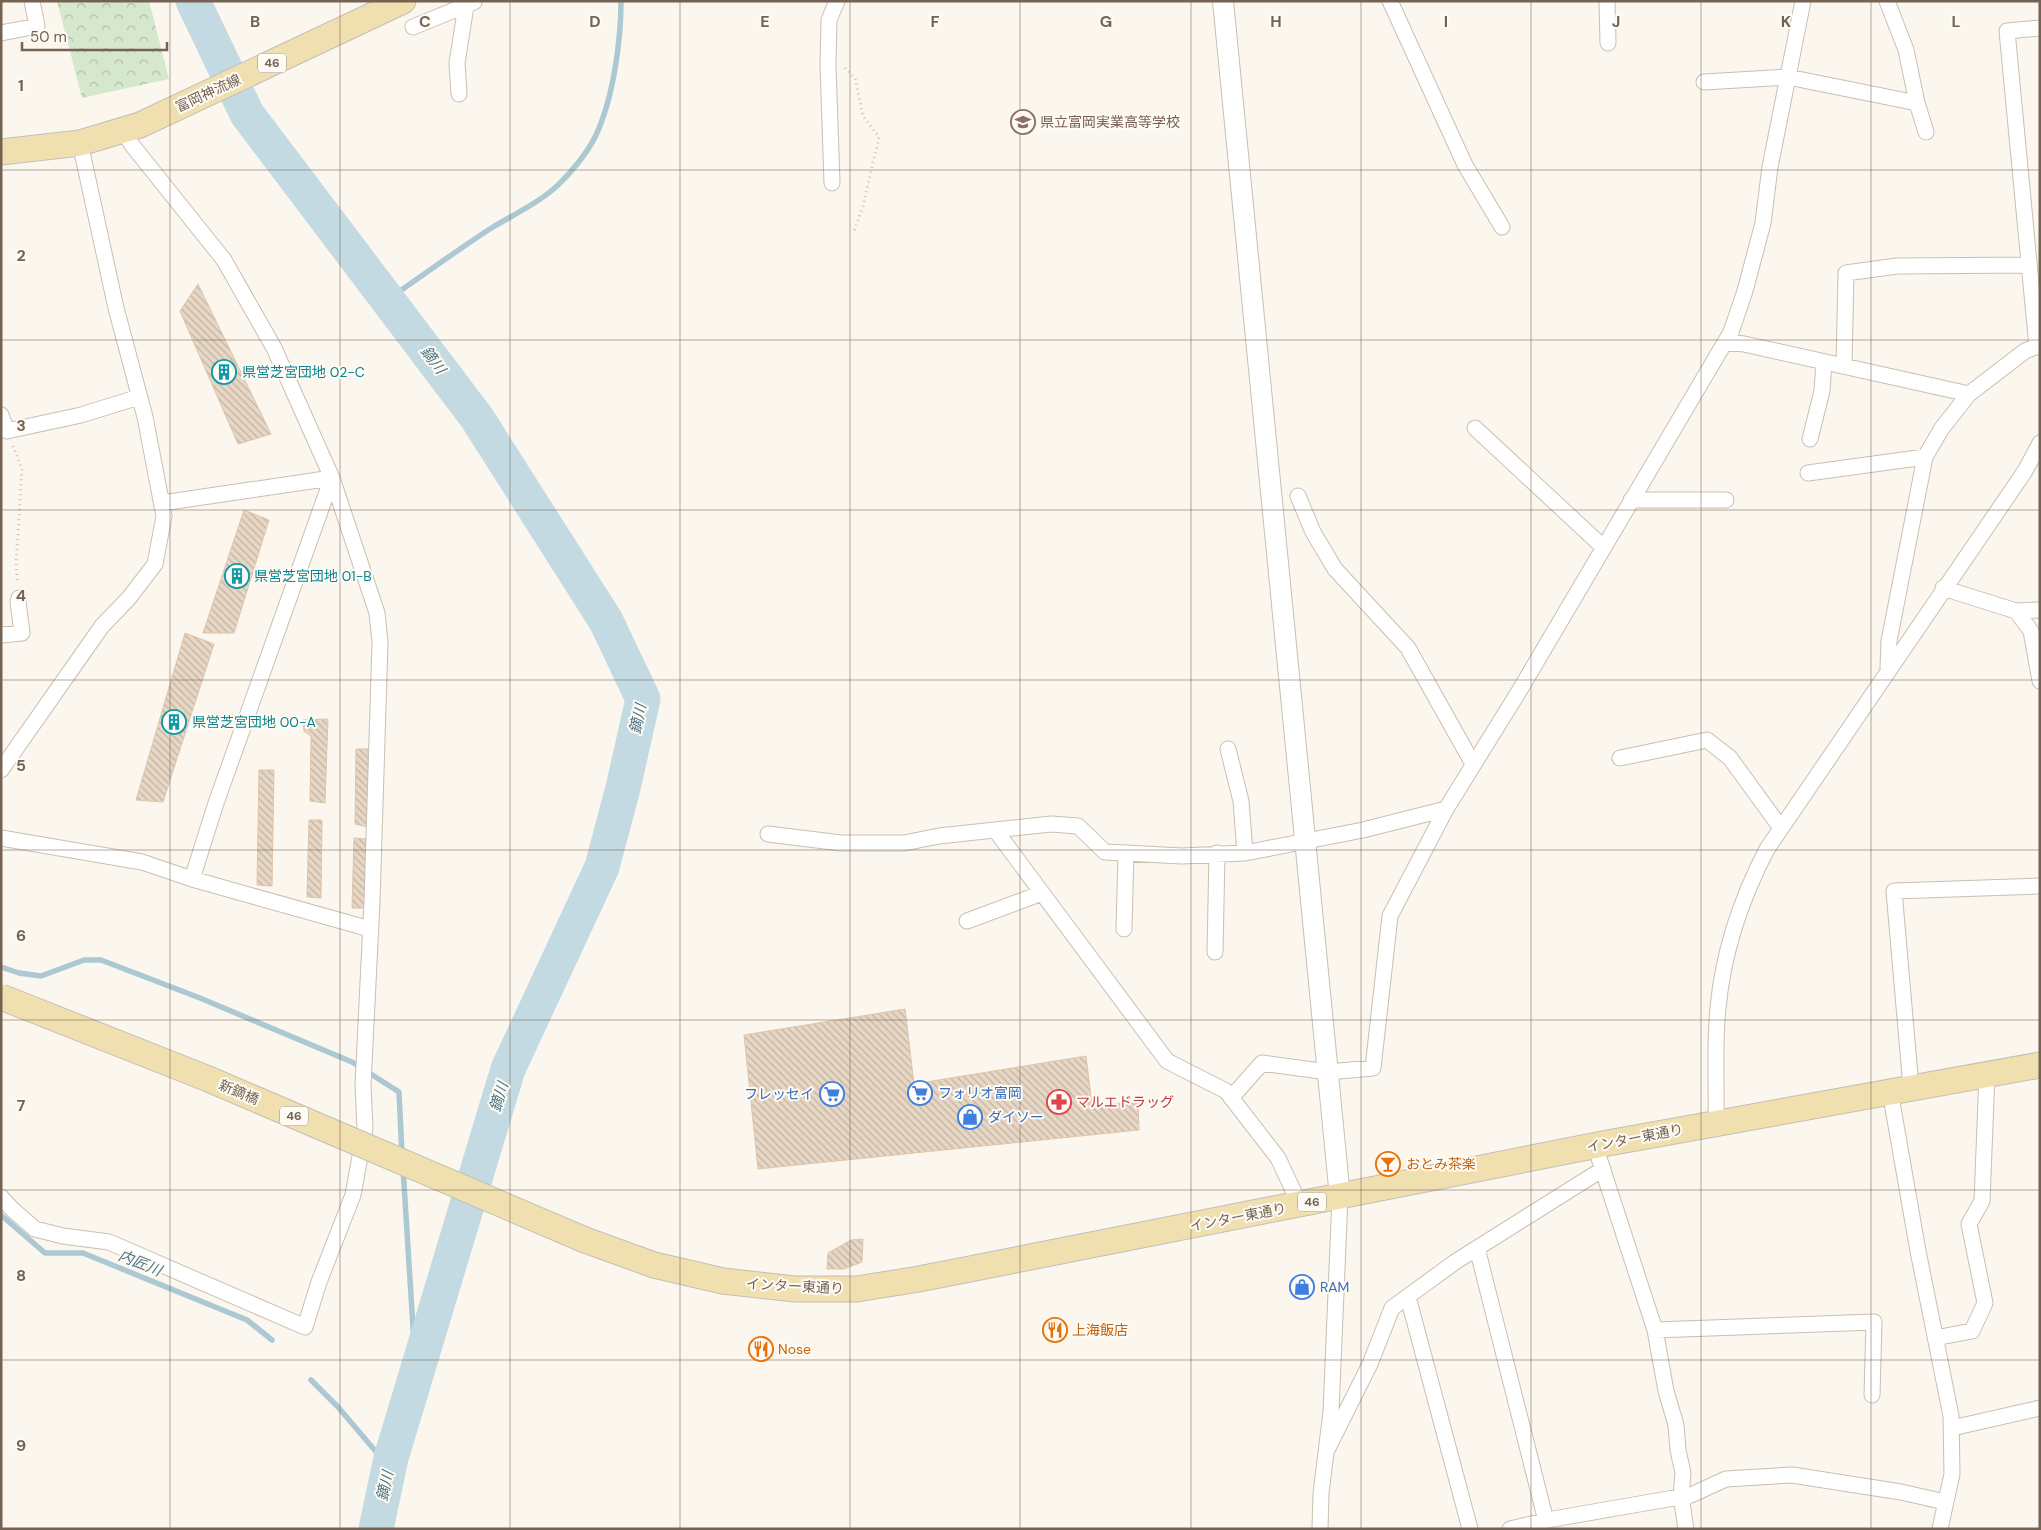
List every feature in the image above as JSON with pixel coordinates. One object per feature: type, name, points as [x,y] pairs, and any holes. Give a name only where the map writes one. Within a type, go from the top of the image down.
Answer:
[{"type":"main road","name":"富岡神流線","points":[[1,152],[80,143],[131,128],[403,1]]},
{"type":"main road","name":"新鏑橋","points":[[1,997],[206,1078],[585,1240]]},
{"type":"main road","name":"インター東通り","points":[[585,1240],[654,1264],[723,1281],[795,1289],[857,1289],[919,1279],[1300,1205],[1608,1143],[2040,1065]]},
{"type":"street","points":[[1,32],[37,26],[32,1]]},
{"type":"street","points":[[832,183],[828,65],[829,20],[837,1]]},
{"type":"street","points":[[1223,1],[1340,1197],[1331,1412],[1321,1493],[1320,1529]]},
{"type":"street","points":[[1390,1],[1465,165],[1502,227]]},
{"type":"street","points":[[1607,1],[1608,43]]},
{"type":"street","points":[[1232,1098],[1262,1063],[1328,1072],[1373,1068],[1390,916],[1446,809],[1731,332],[1745,291],[1763,223],[1770,167],[1803,1]]},
{"type":"street","points":[[1886,1],[1906,50],[1917,103],[1926,132]]},
{"type":"street","points":[[413,27],[471,4]]},
{"type":"street","points":[[459,94],[457,63],[471,4]]},
{"type":"street","points":[[1888,670],[1889,641],[1924,456],[1942,428],[1969,394],[2025,351],[2038,346],[2006,31],[2040,28]]},
{"type":"street","points":[[1704,82],[1788,77],[1917,103]]},
{"type":"street","points":[[1,1197],[35,1229],[63,1236],[109,1242],[305,1327],[319,1282],[353,1195],[365,1129],[363,1085],[380,642],[377,613],[332,478],[274,348],[224,260],[132,145],[131,128]]},
{"type":"street","points":[[1,770],[102,626],[129,598],[154,564],[164,516],[145,417],[116,308],[80,143]]},
{"type":"street","points":[[1844,366],[1846,273],[1896,266],[2029,265]]},
{"type":"street","points":[[1725,342],[1744,344],[1969,394]]},
{"type":"street","points":[[1810,439],[1822,391],[1824,362]]},
{"type":"street","points":[[1,415],[7,431],[80,415],[139,397]]},
{"type":"street","points":[[1475,428],[1604,547]]},
{"type":"street","points":[[1716,1123],[1718,1009],[1727,948],[1750,882],[1766,849],[1943,588],[2025,471],[2040,443]]},
{"type":"street","points":[[1808,473],[1924,456]]},
{"type":"street","points":[[162,503],[332,478]]},
{"type":"street","points":[[192,879],[216,803],[332,478]]},
{"type":"street","points":[[1298,496],[1313,532],[1335,569],[1408,648],[1473,764]]},
{"type":"street","points":[[1632,500],[1726,500]]},
{"type":"street","points":[[1943,588],[2016,612],[2040,610]]},
{"type":"street","points":[[1,635],[22,633],[19,598]]},
{"type":"street","points":[[2016,612],[2031,631],[2040,681]]},
{"type":"street","points":[[1620,758],[1707,740],[1730,758],[1781,828]]},
{"type":"street","points":[[1228,750],[1240,802],[1245,853]]},
{"type":"street","points":[[768,834],[841,843],[904,843],[938,836],[1051,824],[1078,826],[1105,852],[1182,856],[1245,853],[1305,842],[1446,809]]},
{"type":"street","points":[[996,831],[1167,1060],[1226,1091],[1232,1098],[1278,1158],[1300,1205]]},
{"type":"street","points":[[1,838],[142,862],[192,879],[370,929]]},
{"type":"street","points":[[1124,929],[1126,853]]},
{"type":"street","points":[[1215,952],[1217,853]]},
{"type":"street","points":[[1940,1529],[1952,1474],[1952,1428],[1918,1251],[1900,1089],[1894,891],[2040,886]]},
{"type":"street","points":[[967,922],[1042,893]]},
{"type":"street","points":[[1935,1338],[1972,1331],[1985,1304],[1969,1224],[1982,1201],[1987,1074]]},
{"type":"street","points":[[1608,1143],[1598,1152],[1655,1330],[1666,1391],[1676,1425],[1678,1450],[1683,1474],[1681,1496],[1686,1529]]},
{"type":"street","points":[[1326,1452],[1370,1364],[1392,1308],[1477,1248],[1603,1169]]},
{"type":"street","points":[[1477,1248],[1546,1520]]},
{"type":"street","points":[[1408,1297],[1470,1529]]},
{"type":"street","points":[[1655,1330],[1874,1322],[1872,1395]]},
{"type":"street","points":[[1952,1428],[2040,1408]]},
{"type":"street","points":[[1510,1529],[1527,1527],[1546,1520],[1691,1494],[1726,1480],[1792,1475],[1901,1492],[1945,1502]]},
{"type":"path","points":[[828,65],[848,68],[855,78],[863,116],[879,137],[863,206],[853,234]]},
{"type":"path","points":[[7,431],[22,469],[16,567],[19,598]]},
{"type":"green space","points":[[57,1],[149,1],[169,79],[82,98]]},
{"type":"building","name":"県営芝宮団地 02-C","points":[[198,284],[271,434],[238,444],[180,311]]},
{"type":"building","name":"県営芝宮団地 01-B","points":[[244,510],[269,520],[234,633],[203,633]]},
{"type":"building","name":"県営芝宮団地 00-A","points":[[185,633],[214,644],[163,802],[136,800]]},
{"type":"building","points":[[328,719],[325,803],[310,801],[311,736],[304,731],[303,720]]},
{"type":"building","points":[[356,749],[368,749],[368,827],[355,824]]},
{"type":"building","points":[[259,770],[274,770],[272,886],[257,885]]},
{"type":"building","points":[[309,820],[322,820],[321,898],[307,897]]},
{"type":"building","points":[[354,838],[366,839],[365,908],[352,908]]},
{"type":"building","name":"フォリオ富岡","points":[[905,1009],[914,1084],[1086,1056],[1092,1105],[1138,1102],[1139,1130],[758,1169],[744,1035]]},
{"type":"building","points":[[863,1239],[862,1262],[844,1269],[827,1269],[828,1253],[851,1240]]},
{"type":"waterway","name":"鏑川","points":[[193,1],[247,114],[477,418],[606,621],[643,699],[623,788],[602,867],[508,1069],[391,1458],[376,1529]]},
{"type":"waterway","points":[[387,300],[493,227],[542,198],[557,186],[579,162],[596,135],[607,104],[618,51],[621,1]]},
{"type":"waterway","points":[[1,967],[19,973],[41,976],[84,960],[101,960],[200,998],[352,1062],[399,1092],[402,1154]]},
{"type":"waterway","points":[[403,1168],[416,1375]]},
{"type":"waterway","name":"内匠川","points":[[1,1215],[45,1253],[83,1253],[247,1320],[272,1340]]},
{"type":"waterway","name":"内匠川","points":[[311,1380],[338,1407],[389,1467]]},
{"type":"place","name":"県立富岡実業高等学校","points":[[1023,122]]},
{"type":"place","name":"県営芝宮団地 02-C","points":[[224,372]]},
{"type":"place","name":"県営芝宮団地 01-B","points":[[237,576]]},
{"type":"place","name":"県営芝宮団地 00-A","points":[[174,722]]},
{"type":"place","name":"フォリオ富岡","points":[[920,1093]]},
{"type":"place","name":"フレッセイ","points":[[832,1094]]},
{"type":"place","name":"マルエドラッグ","points":[[1059,1102]]},
{"type":"place","name":"ダイソー","points":[[970,1117]]},
{"type":"place","name":"おとみ茶楽","points":[[1388,1164]]},
{"type":"place","name":"RAM","points":[[1302,1287]]},
{"type":"place","name":"上海飯店","points":[[1055,1330]]},
{"type":"place","name":"Nose","points":[[761,1349]]}]
